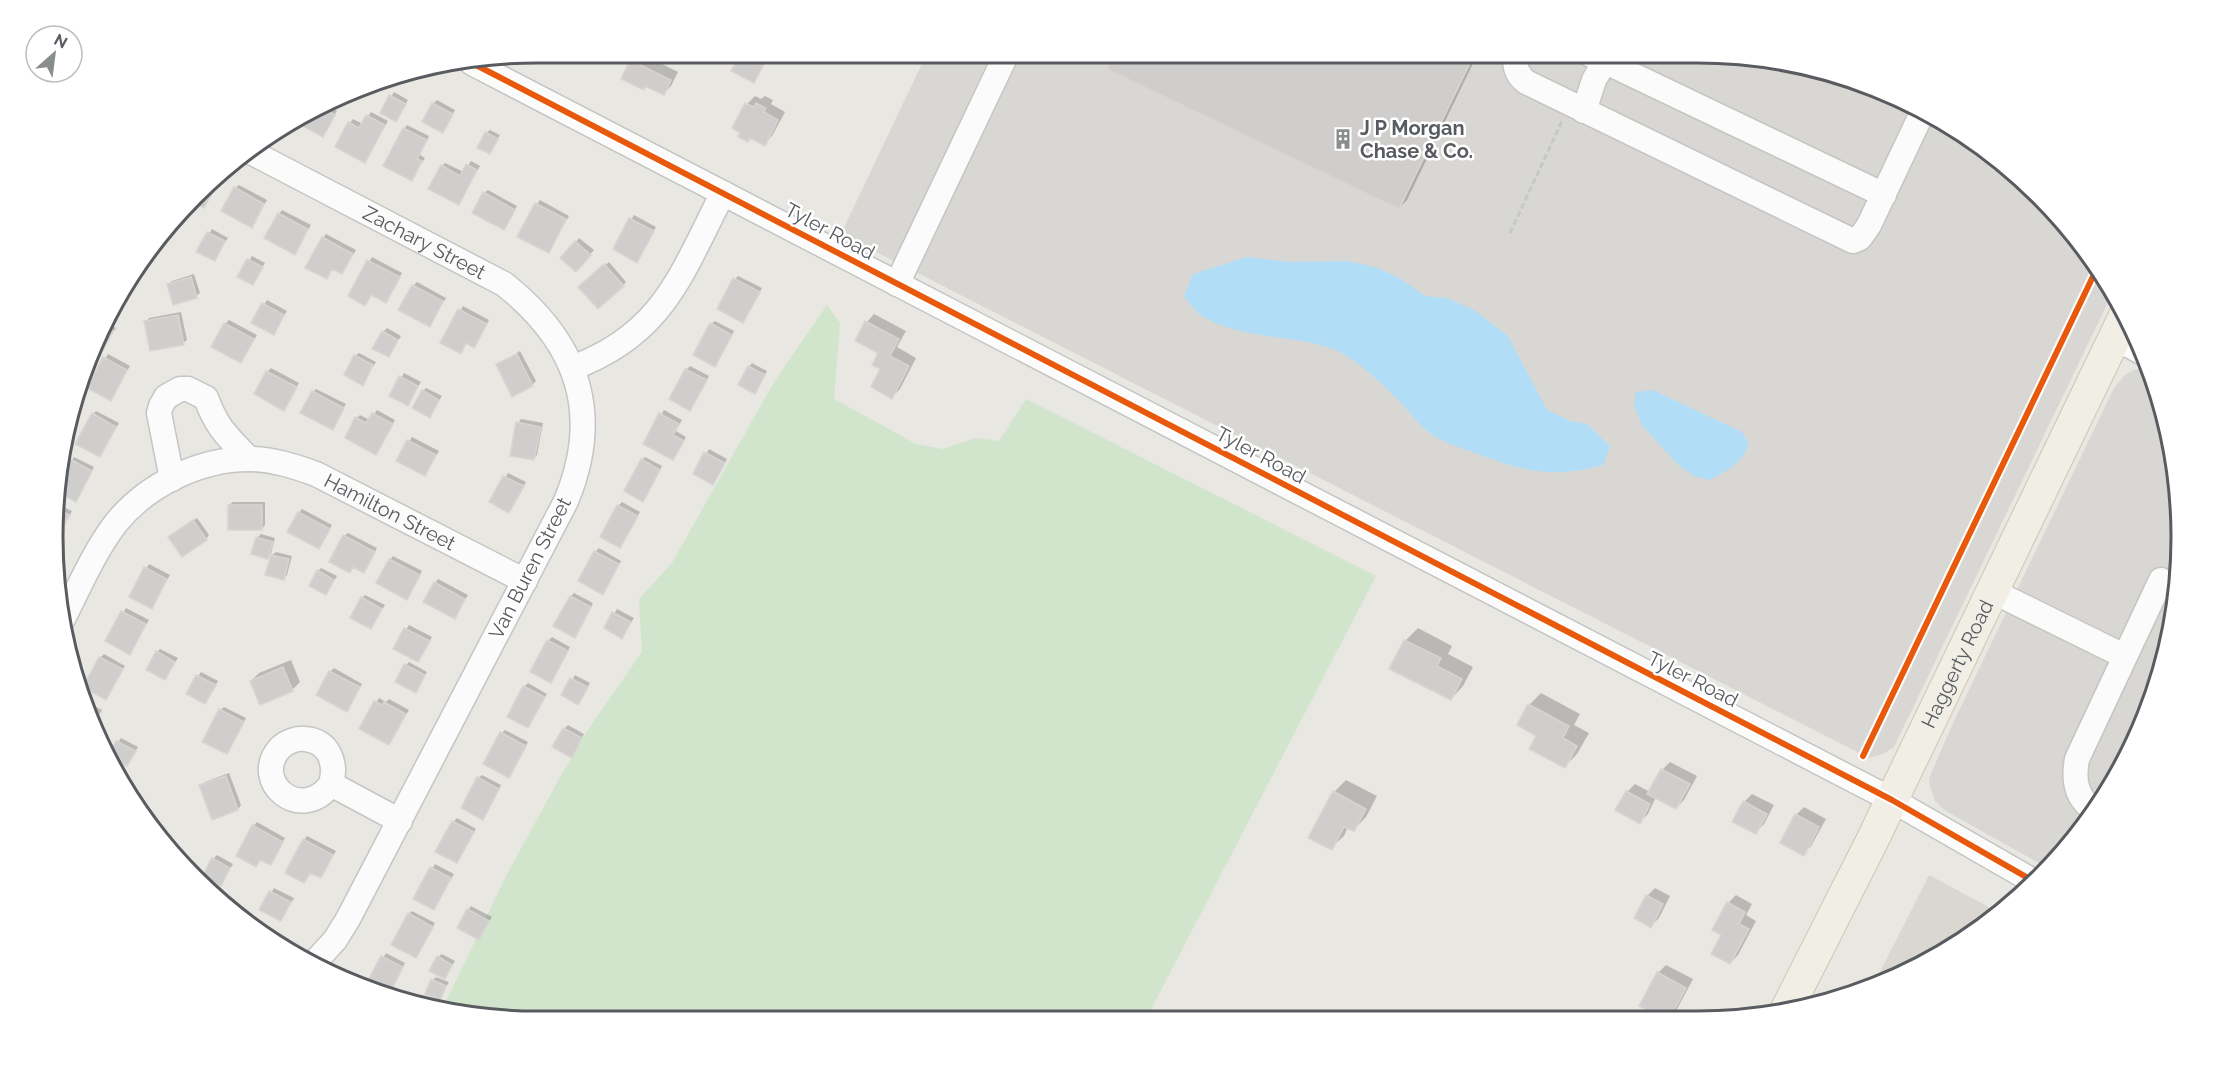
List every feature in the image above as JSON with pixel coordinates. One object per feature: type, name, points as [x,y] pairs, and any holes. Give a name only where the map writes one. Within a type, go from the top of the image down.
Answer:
[{"type":"main road","name":"Haggerty Road","points":[[1790,1002],[1892,800],[2120,327]]},
{"type":"street","points":[[897,284],[1002,63]]},
{"type":"street","points":[[1515,63],[1517,73],[1526,82],[1853,241],[1860,238],[1869,225],[1919,119]]},
{"type":"street","points":[[1584,111],[1594,80],[1603,63]]},
{"type":"street","points":[[1619,63],[1884,195]]},
{"type":"street","name":"Tyler Road","points":[[479,67],[1892,800],[2027,877]]},
{"type":"street","name":"Zachary Street","points":[[257,155],[504,284],[528,303],[545,322],[572,368]]},
{"type":"street","points":[[572,368],[617,347],[655,315],[669,295],[723,194]]},
{"type":"street","name":"Van Buren Street","points":[[319,957],[348,919],[566,501],[578,465],[582,440],[582,414],[572,368]]},
{"type":"street","points":[[172,479],[159,413],[166,397],[180,389],[188,389],[206,398],[214,420],[249,459]]},
{"type":"street","name":"Hamilton Street","points":[[69,609],[98,551],[116,524],[138,500],[172,479],[200,467],[231,460],[249,459],[292,465],[316,474],[525,580]]},
{"type":"street","points":[[2088,804],[2080,796],[2075,769],[2080,748],[2161,580]]},
{"type":"street","points":[[1994,591],[2124,656]]},
{"type":"street","points":[[331,784],[399,821]]},
{"type":"path","points":[[1509,233],[1562,122],[1552,117]]},
{"type":"shaded area","points":[[922,63],[1728,64],[1789,72],[1849,88],[1907,112],[1960,143],[2010,181],[2053,224],[2073,248],[2108,302],[1894,747],[1883,754],[1869,758],[841,234]]},
{"type":"shaded area","points":[[2140,369],[2146,385],[2155,414],[2167,475],[2171,537],[2170,568],[2162,629],[2146,689],[2122,747],[2073,826],[2040,864],[1944,810],[1935,801],[1929,778],[1954,721],[2114,388],[2125,375]]},
{"type":"shaded area","points":[[1929,875],[1991,908],[1934,947],[1879,975]]},
{"type":"green space","points":[[827,305],[840,323],[834,399],[916,444],[943,449],[975,438],[999,441],[1026,399],[1376,576],[1150,1011],[537,1011],[475,1007],[446,1002],[506,876],[564,770],[587,731],[642,652],[639,599],[672,563],[774,382]]},
{"type":"water","points":[[1247,257],[1289,262],[1348,261],[1378,268],[1401,279],[1425,296],[1447,298],[1474,310],[1508,336],[1547,410],[1570,421],[1587,424],[1610,446],[1603,465],[1568,472],[1538,471],[1508,464],[1455,446],[1426,430],[1378,380],[1342,353],[1317,344],[1233,329],[1217,324],[1199,314],[1184,296],[1193,274]]},
{"type":"water","points":[[1653,390],[1742,432],[1749,444],[1742,457],[1728,470],[1709,480],[1694,476],[1677,464],[1642,425],[1634,405],[1636,392]]},
{"type":"building","points":[[629,63],[636,63],[671,80],[664,95],[645,86],[644,90],[621,79]]},
{"type":"building","points":[[735,63],[764,63],[754,83],[731,71]]},
{"type":"building","name":"J P Morgan Chase & Co.","points":[[1110,63],[1470,63],[1399,209],[1107,69]]},
{"type":"building","points":[[389,95],[406,104],[396,122],[380,113]]},
{"type":"building","points":[[432,103],[453,114],[443,133],[422,122]]},
{"type":"building","points":[[745,103],[754,107],[756,103],[766,108],[764,112],[778,120],[765,146],[750,138],[748,142],[738,137],[740,133],[732,128]]},
{"type":"building","points":[[328,111],[335,115],[323,137],[302,126]]},
{"type":"building","points":[[366,115],[385,125],[365,163],[335,147],[348,122],[359,128]]},
{"type":"building","points":[[403,128],[427,140],[417,159],[422,161],[412,181],[383,166]]},
{"type":"building","points":[[485,132],[498,139],[490,154],[477,148]]},
{"type":"building","points":[[466,164],[477,170],[459,205],[428,189],[441,165],[460,176]]},
{"type":"building","points":[[234,187],[264,204],[252,228],[221,211]]},
{"type":"building","points":[[212,192],[204,208],[199,205]]},
{"type":"building","points":[[483,192],[515,210],[504,230],[472,213]]},
{"type":"building","points":[[535,203],[566,219],[549,253],[517,237]]},
{"type":"building","points":[[278,213],[308,229],[295,255],[264,238]]},
{"type":"building","points":[[629,218],[654,231],[637,263],[613,249]]},
{"type":"building","points":[[207,232],[225,241],[215,261],[196,252]]},
{"type":"building","points":[[322,237],[353,254],[342,274],[332,269],[327,279],[305,268]]},
{"type":"building","points":[[575,241],[591,255],[576,272],[560,258]]},
{"type":"building","points":[[247,259],[263,267],[253,285],[237,277]]},
{"type":"building","points":[[367,260],[400,277],[386,303],[371,295],[365,306],[348,296]]},
{"type":"building","points":[[604,264],[624,286],[598,309],[578,287]]},
{"type":"building","points":[[191,277],[197,298],[173,305],[167,284]]},
{"type":"building","points":[[733,278],[760,292],[743,323],[717,309]]},
{"type":"building","points":[[412,285],[443,301],[430,327],[398,310]]},
{"type":"building","points":[[262,303],[284,315],[274,335],[251,323]]},
{"type":"building","points":[[458,309],[487,324],[474,348],[466,343],[461,354],[440,343]]},
{"type":"building","points":[[178,315],[184,345],[150,351],[144,321]]},
{"type":"building","points":[[865,321],[899,339],[890,356],[909,366],[892,399],[871,387],[880,369],[872,365],[878,353],[855,341]]},
{"type":"building","points":[[224,323],[254,339],[241,363],[211,347]]},
{"type":"building","points":[[710,323],[732,335],[715,367],[693,355]]},
{"type":"building","points":[[111,330],[113,331],[102,349]]},
{"type":"building","points":[[382,331],[398,340],[389,357],[372,349]]},
{"type":"building","points":[[517,354],[533,386],[512,397],[496,364]]},
{"type":"building","points":[[354,355],[373,365],[363,386],[344,375]]},
{"type":"building","points":[[103,357],[127,370],[111,401],[87,388]]},
{"type":"building","points":[[748,366],[765,375],[755,394],[738,385]]},
{"type":"building","points":[[685,369],[707,380],[690,411],[669,399]]},
{"type":"building","points":[[266,371],[297,387],[284,411],[254,394]]},
{"type":"building","points":[[399,376],[418,386],[408,406],[389,396]]},
{"type":"building","points":[[422,390],[439,400],[430,418],[412,408]]},
{"type":"building","points":[[312,391],[344,408],[333,430],[300,413]]},
{"type":"building","points":[[92,413],[116,427],[100,457],[75,444]]},
{"type":"building","points":[[372,413],[393,424],[376,455],[345,438],[355,417],[366,423]]},
{"type":"building","points":[[659,413],[679,424],[673,435],[684,441],[673,460],[643,444]]},
{"type":"building","points":[[516,422],[541,427],[534,460],[510,456]]},
{"type":"building","points":[[407,440],[436,455],[425,476],[396,461]]},
{"type":"building","points":[[704,452],[725,463],[713,485],[693,474]]},
{"type":"building","points":[[641,459],[660,470],[643,502],[624,491]]},
{"type":"building","points":[[70,460],[92,471],[76,502],[65,496]]},
{"type":"building","points":[[503,476],[524,486],[509,513],[489,502]]},
{"type":"building","points":[[228,505],[262,505],[262,530],[228,530]]},
{"type":"building","points":[[617,505],[638,516],[620,548],[600,537]]},
{"type":"building","points":[[64,512],[69,515],[63,526]]},
{"type":"building","points":[[298,512],[330,529],[319,549],[287,532]]},
{"type":"building","points":[[193,520],[207,540],[182,557],[168,537]]},
{"type":"building","points":[[343,535],[375,552],[364,573],[353,567],[350,573],[329,562]]},
{"type":"building","points":[[256,537],[273,542],[268,559],[251,554]]},
{"type":"building","points":[[594,551],[619,564],[603,595],[578,581]]},
{"type":"building","points":[[271,555],[289,559],[284,580],[265,575]]},
{"type":"building","points":[[389,559],[420,575],[407,600],[376,583]]},
{"type":"building","points":[[144,567],[167,579],[152,609],[129,597]]},
{"type":"building","points":[[317,570],[334,580],[326,595],[309,586]]},
{"type":"building","points":[[434,582],[465,599],[455,619],[423,602]]},
{"type":"building","points":[[570,596],[591,607],[575,638],[553,626]]},
{"type":"building","points":[[361,597],[382,609],[371,629],[350,618]]},
{"type":"building","points":[[121,611],[146,624],[130,655],[105,641]]},
{"type":"building","points":[[612,612],[631,622],[622,639],[604,628]]},
{"type":"building","points":[[404,628],[430,641],[418,662],[393,649]]},
{"type":"building","points":[[547,640],[568,651],[551,683],[530,672]]},
{"type":"building","points":[[1404,640],[1441,658],[1437,666],[1462,679],[1451,700],[1389,669]]},
{"type":"building","points":[[156,651],[175,662],[165,680],[146,670]]},
{"type":"building","points":[[99,657],[123,669],[106,700],[88,690],[86,682]]},
{"type":"building","points":[[404,664],[425,675],[416,693],[395,682]]},
{"type":"building","points":[[283,667],[293,691],[260,705],[250,681]]},
{"type":"building","points":[[329,671],[360,687],[347,712],[316,695]]},
{"type":"building","points":[[196,675],[216,685],[205,704],[186,694]]},
{"type":"building","points":[[570,678],[588,687],[578,705],[561,695]]},
{"type":"building","points":[[523,686],[545,697],[528,728],[507,717]]},
{"type":"building","points":[[374,701],[382,705],[384,702],[406,714],[389,745],[359,729]]},
{"type":"building","points":[[1528,704],[1569,726],[1563,738],[1577,746],[1565,768],[1529,749],[1536,736],[1517,725]]},
{"type":"building","points":[[219,709],[244,722],[227,754],[202,742]]},
{"type":"building","points":[[2137,713],[2122,747],[2110,769]]},
{"type":"building","points":[[563,728],[582,738],[572,758],[552,747]]},
{"type":"building","points":[[500,732],[526,746],[509,778],[483,764]]},
{"type":"building","points":[[116,741],[136,751],[127,766],[121,763],[112,748]]},
{"type":"building","points":[[1661,769],[1690,784],[1676,809],[1647,794]]},
{"type":"building","points":[[226,776],[238,810],[212,820],[199,785]]},
{"type":"building","points":[[477,777],[499,789],[483,820],[461,808]]},
{"type":"building","points":[[1333,791],[1366,809],[1354,831],[1344,827],[1332,850],[1308,838]]},
{"type":"building","points":[[1626,791],[1650,804],[1640,824],[1615,810]]},
{"type":"building","points":[[1743,801],[1767,814],[1756,834],[1732,822]]},
{"type":"building","points":[[1795,814],[1819,827],[1804,856],[1780,843]]},
{"type":"building","points":[[452,821],[474,832],[457,863],[435,852]]},
{"type":"building","points":[[252,825],[283,842],[271,865],[260,860],[256,867],[236,856]]},
{"type":"building","points":[[303,839],[333,855],[321,878],[310,873],[304,883],[285,873]]},
{"type":"building","points":[[212,858],[230,868],[221,886],[204,874]]},
{"type":"building","points":[[430,867],[451,878],[434,910],[413,899]]},
{"type":"building","points":[[269,891],[291,902],[281,921],[259,910]]},
{"type":"building","points":[[1646,895],[1663,904],[1651,928],[1634,918]]},
{"type":"building","points":[[1727,902],[1745,912],[1739,924],[1749,929],[1730,964],[1711,954],[1721,935],[1712,930]]},
{"type":"building","points":[[467,909],[489,921],[479,940],[457,928]]},
{"type":"building","points":[[408,913],[433,927],[416,958],[391,945]]},
{"type":"building","points":[[381,956],[403,967],[392,988],[368,980]]},
{"type":"building","points":[[437,956],[452,965],[445,979],[429,971]]},
{"type":"building","points":[[1657,972],[1686,988],[1674,1011],[1648,1011],[1639,1006]]},
{"type":"building","points":[[431,979],[446,986],[440,1001],[425,994]]},
{"type":"cycle path","points":[[479,67],[1892,800],[2026,877]]},
{"type":"cycle path","points":[[1863,756],[2093,277]]},
{"type":"place","name":"J P Morgan Chase & Co.","points":[[1343,139]]}]
